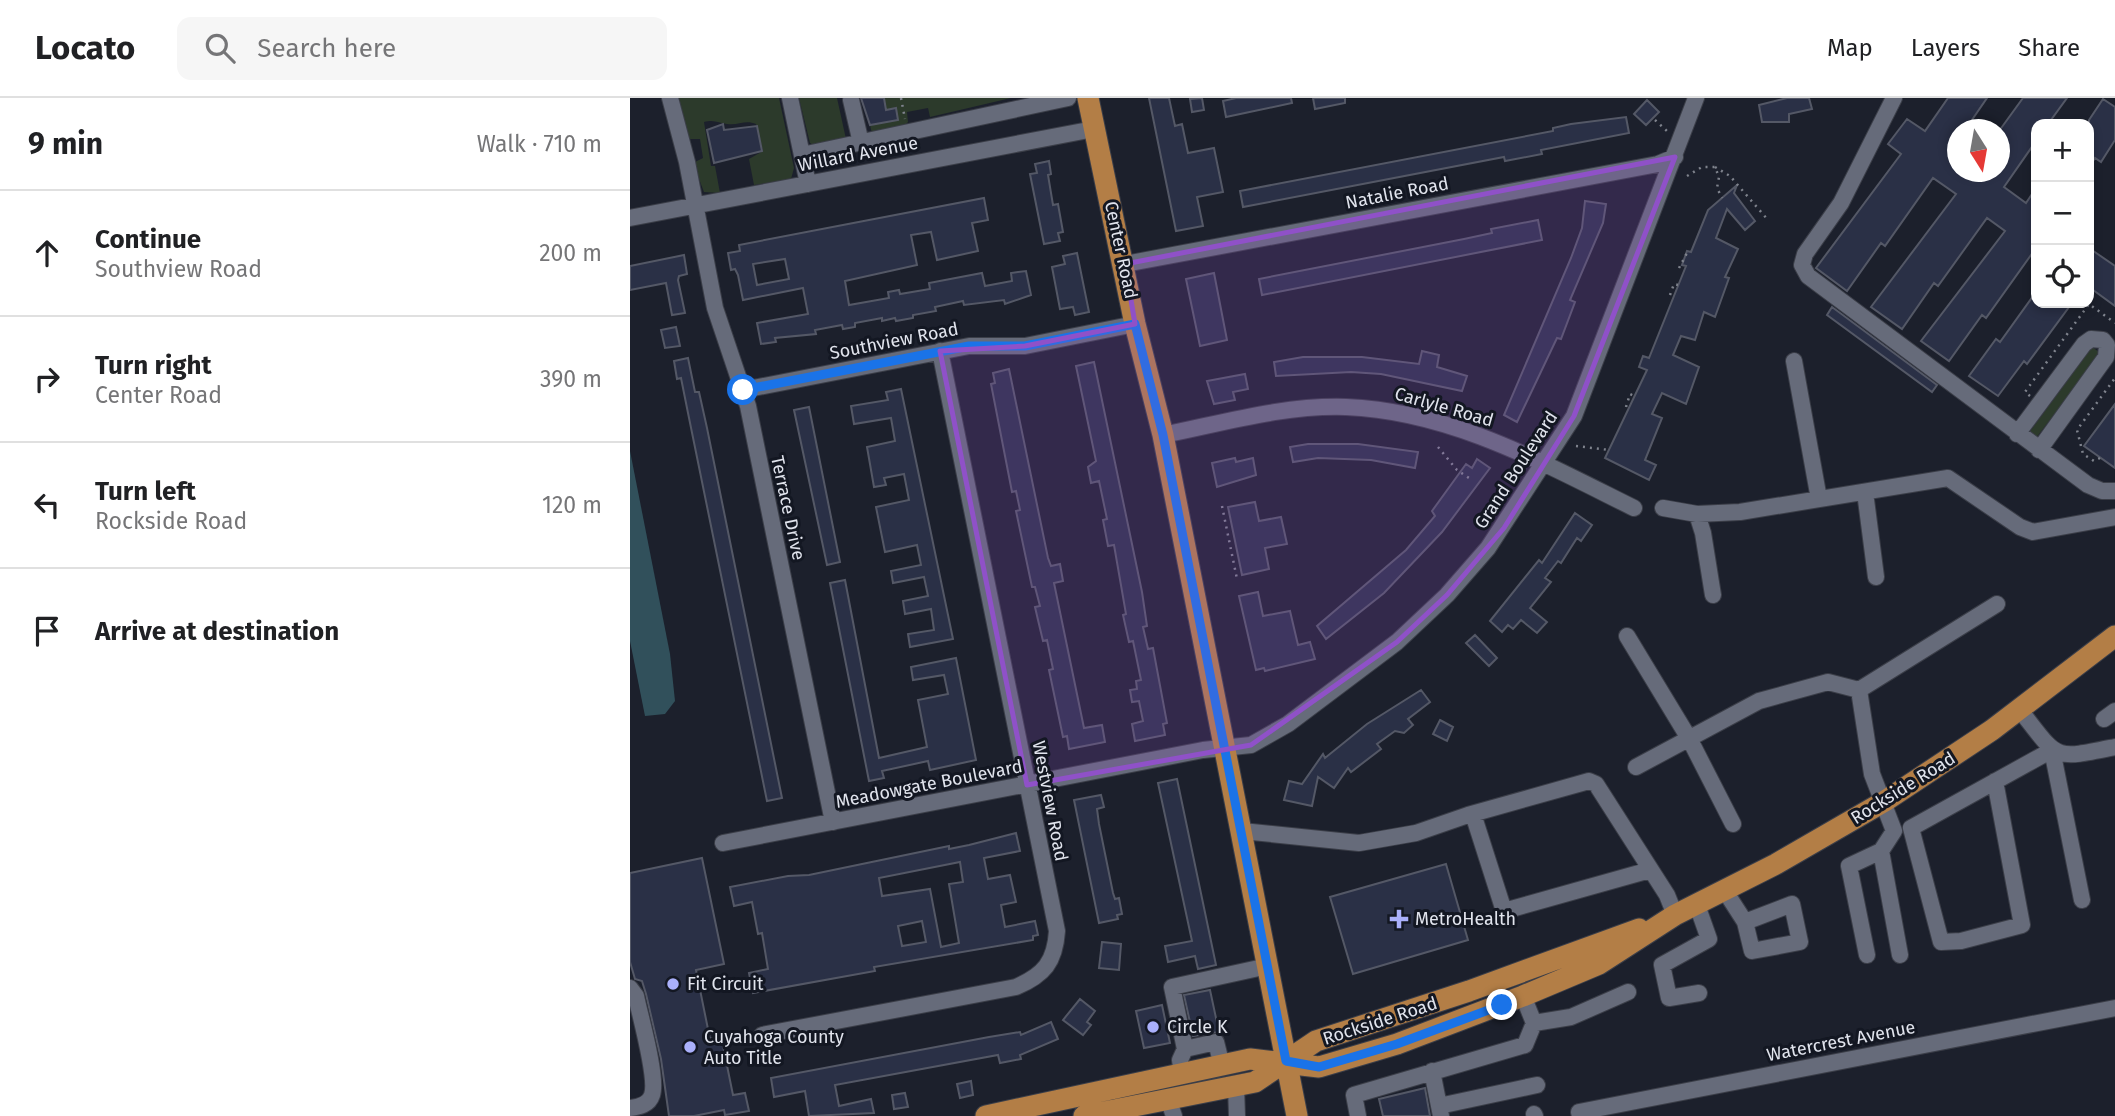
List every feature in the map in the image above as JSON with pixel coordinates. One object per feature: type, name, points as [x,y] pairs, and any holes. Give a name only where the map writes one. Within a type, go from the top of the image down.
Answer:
[{"type":"main road","name":"Center Road","points":[[1088,98],[1125,264],[1135,324],[1163,435],[1297,1116]]},
{"type":"main road","name":"Rockside Road","points":[[1084,1116],[1171,1107],[1255,1082],[1316,1041],[1469,991],[1697,905],[1885,801],[2020,710],[2115,636]]},
{"type":"main road","name":"Rockside Road","points":[[986,1116],[1250,1059],[1286,1061],[1319,1067],[1397,1044],[1598,964],[1675,915]]},
{"type":"street","name":"Terrace Drive","points":[[670,98],[715,308],[743,390],[833,822]]},
{"type":"street","points":[[790,98],[808,184]]},
{"type":"street","points":[[802,155],[1027,102],[1068,98]]},
{"type":"street","name":"Grand Boulevard","points":[[1225,749],[1251,745],[1265,738],[1353,677],[1397,642],[1476,565],[1574,416],[1593,373],[1696,98]]},
{"type":"street","points":[[1894,98],[1841,203],[1805,254],[1802,265],[1808,276],[2088,485],[2102,491],[2115,491]]},
{"type":"street","points":[[851,100],[864,173]]},
{"type":"street","name":"Willard Avenue","points":[[630,218],[1094,129]]},
{"type":"street","points":[[913,131],[924,161]]},
{"type":"street","name":"Natalie Road","points":[[1125,264],[1658,164],[1675,157]]},
{"type":"street","name":"Southview Road","points":[[743,390],[969,346],[1025,346],[1135,324]]},
{"type":"street","points":[[2017,434],[2084,344],[2091,339],[2103,340],[2107,345],[2106,357],[2039,450]]},
{"type":"street","name":"Westview Road","points":[[762,1035],[1016,987],[1035,979],[1049,967],[1055,951],[1057,931],[940,351]]},
{"type":"street","points":[[1794,361],[1819,499]]},
{"type":"street","name":"Carlyle Road","points":[[1163,435],[1277,411],[1344,407],[1383,410],[1474,433],[1544,463],[1634,508]]},
{"type":"street","points":[[1663,508],[1697,514],[1740,512],[1948,478],[2020,527],[2033,532],[2115,517]]},
{"type":"street","points":[[1865,492],[1876,577]]},
{"type":"street","points":[[1697,514],[1703,533],[1713,595]]},
{"type":"street","points":[[1636,767],[1759,701],[1828,682],[1859,690],[1997,604]]},
{"type":"street","points":[[1627,636],[1690,740],[1732,824]]},
{"type":"street","points":[[1859,690],[1872,774],[1885,801],[1894,831]]},
{"type":"street","points":[[2020,710],[2052,750],[2082,900]]},
{"type":"street","points":[[2052,750],[2068,757],[2115,747]]},
{"type":"street","name":"Meadowgate Boulevard","points":[[723,843],[1203,750],[1225,749]]},
{"type":"street","points":[[1867,955],[1849,866],[1881,851],[1894,831],[1911,828],[2052,750]]},
{"type":"street","points":[[1242,831],[1359,843],[1416,833],[1589,781],[1596,784],[1675,915]]},
{"type":"street","points":[[1911,828],[1941,942],[1961,940],[2022,925],[1995,781]]},
{"type":"street","points":[[1472,814],[1504,911],[1650,870]]},
{"type":"street","points":[[1881,851],[1900,955]]},
{"type":"street","points":[[1725,891],[1745,922]]},
{"type":"street","points":[[1697,905],[1709,939],[1662,965],[1669,998],[1699,993]]},
{"type":"street","points":[[1182,1075],[1180,1060],[1185,1049],[1172,987],[1268,966]]},
{"type":"street","points":[[630,988],[636,996],[653,1079],[653,1094],[641,1106],[630,1108]]},
{"type":"street","points":[[1534,1023],[1572,1017],[1628,992]]},
{"type":"street","points":[[1358,1116],[1354,1095],[1525,1045],[1534,1023],[1523,996]]},
{"type":"street","name":"Watercrest Avenue","points":[[1580,1116],[1579,1112],[2115,1008]]},
{"type":"street","points":[[1185,1049],[1216,1042],[1222,1066]]},
{"type":"street","points":[[1432,1071],[1440,1111],[1537,1085]]},
{"type":"street","points":[[1236,1086],[1237,1116]]},
{"type":"path","points":[[901,98],[913,131]]},
{"type":"path","points":[[1655,120],[1669,134]]},
{"type":"path","points":[[1687,176],[1702,167],[1715,167],[1730,176],[1769,220]]},
{"type":"path","points":[[1715,167],[1719,177],[1717,188],[1722,198]]},
{"type":"path","points":[[1679,268],[1686,253]]},
{"type":"path","points":[[1670,295],[1674,284],[1678,285]]},
{"type":"path","points":[[2100,458],[2094,461],[2083,454],[2077,430],[2115,378]]},
{"type":"path","points":[[1626,407],[1630,394],[1634,396]]},
{"type":"path","points":[[1576,446],[1609,450]]},
{"type":"path","points":[[1438,447],[1457,470],[1472,480]]},
{"type":"path","points":[[1222,506],[1237,579]]},
{"type":"path","points":[[1225,521],[1231,520]]},
{"type":"path","points":[[1230,543],[1235,542]]},
{"type":"path","points":[[1234,564],[1240,563]]},
{"type":"highlighted area","points":[[1675,157],[1574,416],[1504,528],[1447,595],[1397,642],[1251,745],[1027,785],[940,351],[1025,346],[1135,324],[1125,264]]},
{"type":"green space","points":[[678,98],[779,98],[794,168],[791,179],[754,185],[749,159],[763,151],[756,124],[708,121],[704,122],[711,166],[715,166],[720,193],[704,192],[693,163],[703,158],[700,139],[689,139]]},
{"type":"green space","points":[[799,98],[837,98],[846,139],[813,145],[810,143]]},
{"type":"green space","points":[[884,98],[1011,98],[930,117],[928,108],[907,112],[908,122],[904,126],[872,134],[870,125],[898,120],[896,108],[886,110]]},
{"type":"green space","points":[[2092,347],[2099,352],[2098,357],[2036,438],[2030,434],[2031,430]]},
{"type":"water","points":[[630,451],[670,654],[675,701],[665,714],[645,716],[630,641]]},
{"type":"building","points":[[861,98],[884,98],[886,110],[896,108],[898,120],[870,125]]},
{"type":"building","points":[[1149,98],[1169,98],[1175,126],[1182,124],[1188,153],[1214,148],[1223,192],[1197,197],[1203,226],[1176,231]]},
{"type":"building","points":[[1202,98],[1204,110],[1192,112],[1190,99]]},
{"type":"building","points":[[1236,98],[1291,98],[1292,103],[1226,117],[1223,101]]},
{"type":"building","points":[[1313,98],[1345,98],[1345,103],[1315,109]]},
{"type":"building","points":[[1787,98],[1809,98],[1812,109],[1789,114],[1789,122],[1762,122],[1759,105]]},
{"type":"building","points":[[1948,98],[1987,98],[1973,119],[1947,119],[1947,182],[2007,182],[2004,187],[2026,203],[2031,196],[2031,255],[1986,318],[1982,315],[1949,361],[1921,341],[2005,231],[1987,218],[1938,286],[1934,283],[1902,329],[1871,307],[1956,194],[1933,178],[1885,246],[1881,243],[1847,291],[1816,268],[1901,154],[1888,144],[1907,119],[1925,131]]},
{"type":"building","points":[[2023,98],[2067,98],[2052,119],[2031,119],[2031,148],[2010,178],[2010,119],[2008,119]]},
{"type":"building","points":[[2103,99],[2115,107],[2115,140],[2101,162],[2094,160],[2094,119],[2090,119]]},
{"type":"building","points":[[1647,100],[1659,112],[1646,125],[1634,114]]},
{"type":"building","points":[[1626,117],[1629,133],[1541,150],[1542,154],[1505,161],[1504,157],[1243,207],[1240,191],[1553,131],[1553,128],[1571,124]]},
{"type":"building","points":[[723,124],[724,130],[757,126],[762,151],[714,163],[707,130]]},
{"type":"building","points":[[1049,161],[1051,174],[1048,175],[1053,205],[1058,204],[1063,232],[1058,233],[1060,241],[1044,244],[1030,174],[1037,173],[1035,164]]},
{"type":"building","points":[[1737,185],[1734,193],[1755,221],[1745,230],[1727,209],[1716,238],[1738,249],[1725,277],[1729,278],[1715,317],[1704,312],[1695,340],[1681,336],[1673,355],[1699,367],[1686,404],[1662,393],[1652,414],[1662,418],[1645,460],[1656,465],[1649,480],[1605,458],[1647,370],[1639,367],[1643,356],[1649,358],[1686,266],[1682,265],[1687,251],[1691,252],[1708,210]]},
{"type":"building","points":[[984,198],[988,220],[972,223],[978,251],[937,260],[931,232],[911,235],[917,265],[845,281],[849,305],[889,298],[888,292],[899,290],[900,294],[930,289],[929,283],[982,273],[985,286],[1012,281],[1011,273],[1026,271],[1031,295],[1005,304],[1004,300],[964,305],[963,301],[935,307],[936,311],[913,315],[913,318],[882,321],[882,318],[855,323],[855,327],[843,329],[842,325],[815,330],[816,334],[775,338],[776,342],[761,344],[757,323],[808,314],[803,288],[743,300],[738,275],[735,269],[731,270],[728,253],[740,251],[739,245]],"holes":[[[785,259],[789,279],[757,285],[753,264]]]},
{"type":"building","points":[[1585,201],[1606,204],[1603,223],[1570,300],[1575,302],[1561,339],[1557,338],[1517,422],[1504,415],[1571,258],[1582,228]]},
{"type":"building","points":[[1538,220],[1542,240],[1262,295],[1259,279],[1464,239],[1492,233],[1491,229]]},
{"type":"building","points":[[2094,251],[2115,266],[2115,306],[2094,291]]},
{"type":"building","points":[[1077,253],[1089,312],[1075,315],[1073,307],[1060,309],[1052,267],[1065,264],[1063,256]]},
{"type":"building","points":[[684,255],[687,274],[679,276],[678,280],[685,313],[672,315],[666,283],[630,290],[630,266]]},
{"type":"building","points":[[1214,273],[1227,340],[1200,346],[1186,279]]},
{"type":"building","points":[[2031,299],[2031,308],[2068,308],[2027,364],[2024,361],[1998,396],[1969,376],[1996,339],[2000,342]]},
{"type":"building","points":[[1832,307],[1937,385],[1932,392],[1827,315]]},
{"type":"building","points":[[676,327],[680,346],[665,348],[661,330]]},
{"type":"building","points":[[1422,351],[1439,355],[1437,367],[1467,376],[1462,391],[1381,374],[1351,372],[1276,376],[1274,362],[1303,357],[1362,357],[1419,364]]},
{"type":"building","points":[[688,358],[695,392],[699,392],[707,428],[782,798],[767,801],[681,378],[677,379],[674,361]]},
{"type":"building","points":[[1094,362],[1142,592],[1147,626],[1143,627],[1148,649],[1153,648],[1167,723],[1163,724],[1165,735],[1135,741],[1132,724],[1143,721],[1139,701],[1132,702],[1130,690],[1137,689],[1136,681],[1141,680],[1133,641],[1129,642],[1123,615],[1126,614],[1114,545],[1108,546],[1103,520],[1107,519],[1099,481],[1091,483],[1088,467],[1096,461],[1076,366]]},
{"type":"building","points":[[1009,369],[1048,558],[1051,566],[1060,564],[1063,581],[1054,583],[1084,728],[1102,725],[1105,742],[1069,749],[1067,736],[1063,737],[1049,670],[1053,669],[1047,640],[1043,641],[1035,607],[1040,606],[1035,587],[1032,587],[1016,511],[1020,510],[1016,491],[1012,492],[991,384],[995,383],[993,373]]},
{"type":"building","points":[[1245,374],[1248,389],[1233,392],[1235,400],[1214,404],[1207,381]]},
{"type":"building","points":[[901,389],[953,639],[910,647],[908,634],[934,630],[931,609],[905,614],[903,601],[928,596],[924,577],[893,583],[891,571],[921,565],[917,545],[885,552],[876,507],[909,500],[904,474],[884,478],[886,485],[874,487],[867,447],[895,441],[891,418],[854,424],[851,406],[888,400],[886,392]]},
{"type":"building","points":[[2115,404],[2115,468],[2084,446]]},
{"type":"building","points":[[809,407],[840,562],[827,565],[794,410]]},
{"type":"building","points":[[1308,444],[1358,444],[1418,452],[1415,468],[1371,460],[1318,458],[1293,462],[1290,447]]},
{"type":"building","points":[[1235,458],[1236,462],[1253,458],[1256,475],[1217,487],[1212,463]]},
{"type":"building","points":[[1477,459],[1490,468],[1442,532],[1384,593],[1326,639],[1317,626],[1406,550],[1435,516],[1432,511],[1466,464],[1472,468]]},
{"type":"building","points":[[1255,502],[1259,521],[1281,517],[1287,544],[1265,548],[1269,569],[1242,575],[1228,507]]},
{"type":"building","points":[[1575,513],[1592,525],[1581,541],[1577,538],[1561,563],[1558,561],[1545,578],[1551,582],[1530,608],[1547,622],[1537,633],[1521,620],[1513,629],[1508,625],[1502,632],[1490,621],[1539,560],[1542,563]]},
{"type":"building","points":[[845,580],[879,758],[927,747],[918,700],[948,694],[944,675],[913,680],[911,667],[956,658],[976,760],[930,770],[928,761],[882,771],[884,778],[869,781],[830,583]]},
{"type":"building","points":[[1258,592],[1263,616],[1290,611],[1298,645],[1310,642],[1315,659],[1265,671],[1264,668],[1256,670],[1239,596]]},
{"type":"building","points":[[1475,635],[1497,658],[1489,666],[1466,643]]},
{"type":"building","points":[[1421,690],[1430,702],[1408,719],[1413,725],[1404,733],[1395,731],[1377,744],[1381,749],[1351,772],[1348,768],[1334,788],[1318,777],[1312,806],[1284,800],[1289,781],[1302,784],[1323,754],[1325,758],[1367,724]]},
{"type":"building","points":[[1440,720],[1453,727],[1447,741],[1433,734]]},
{"type":"building","points":[[1177,779],[1216,965],[1198,969],[1195,956],[1168,962],[1165,946],[1192,941],[1158,783]]},
{"type":"building","points":[[1101,795],[1104,807],[1097,809],[1099,824],[1113,893],[1115,899],[1119,898],[1122,914],[1117,915],[1118,919],[1099,923],[1074,800]]},
{"type":"building","points":[[1016,833],[1020,851],[984,858],[988,879],[1010,875],[1016,902],[1001,905],[1005,927],[1035,921],[1038,935],[1033,936],[1033,940],[874,967],[875,971],[753,993],[749,973],[768,969],[762,933],[758,934],[752,902],[734,906],[730,887],[788,876],[809,875],[949,846],[949,849]],"holes":[[[960,862],[963,882],[949,884],[959,943],[941,947],[930,889],[882,896],[879,878]],[[922,921],[926,942],[902,946],[898,926]]]},
{"type":"building","points":[[702,858],[724,964],[696,970],[710,1039],[721,1036],[733,1095],[745,1093],[749,1111],[725,1115],[724,1110],[694,1116],[669,1116],[661,1059],[646,994],[642,981],[635,979],[630,962],[630,873]]},
{"type":"building","name":"MetroHealth","points":[[1446,864],[1468,940],[1353,974],[1330,897]]},
{"type":"building","points":[[1102,942],[1121,944],[1119,970],[1099,968]]},
{"type":"building","name":"Circle K","points":[[1210,990],[1219,1032],[1193,1036],[1184,995]]},
{"type":"building","points":[[1080,999],[1095,1011],[1087,1022],[1091,1025],[1083,1035],[1063,1020]]},
{"type":"building","name":"Circle K","points":[[1162,1005],[1170,1043],[1144,1048],[1136,1011]]},
{"type":"building","points":[[1051,1022],[1058,1039],[1020,1055],[1021,1059],[1000,1063],[998,1055],[835,1085],[839,1106],[871,1099],[874,1113],[809,1116],[805,1091],[774,1097],[771,1078],[989,1037],[1020,1032],[1021,1035]]},
{"type":"building","points":[[971,1081],[973,1095],[960,1098],[957,1084]]},
{"type":"building","points":[[1425,1088],[1430,1116],[1383,1116],[1379,1099]]},
{"type":"building","points":[[905,1093],[908,1107],[894,1109],[892,1095]]},
{"type":"place","name":"MetroHealth","points":[[1399,919]]},
{"type":"place","name":"Fit Circuit","points":[[673,984]]},
{"type":"place","name":"Circle K","points":[[1153,1027]]},
{"type":"place","name":"Cuyahoga County Auto Title","points":[[690,1047]]},
{"type":"route","points":[[743,390],[969,346],[1025,346],[1135,324],[1163,435],[1286,1061],[1319,1067],[1397,1044],[1502,1005]]}]
